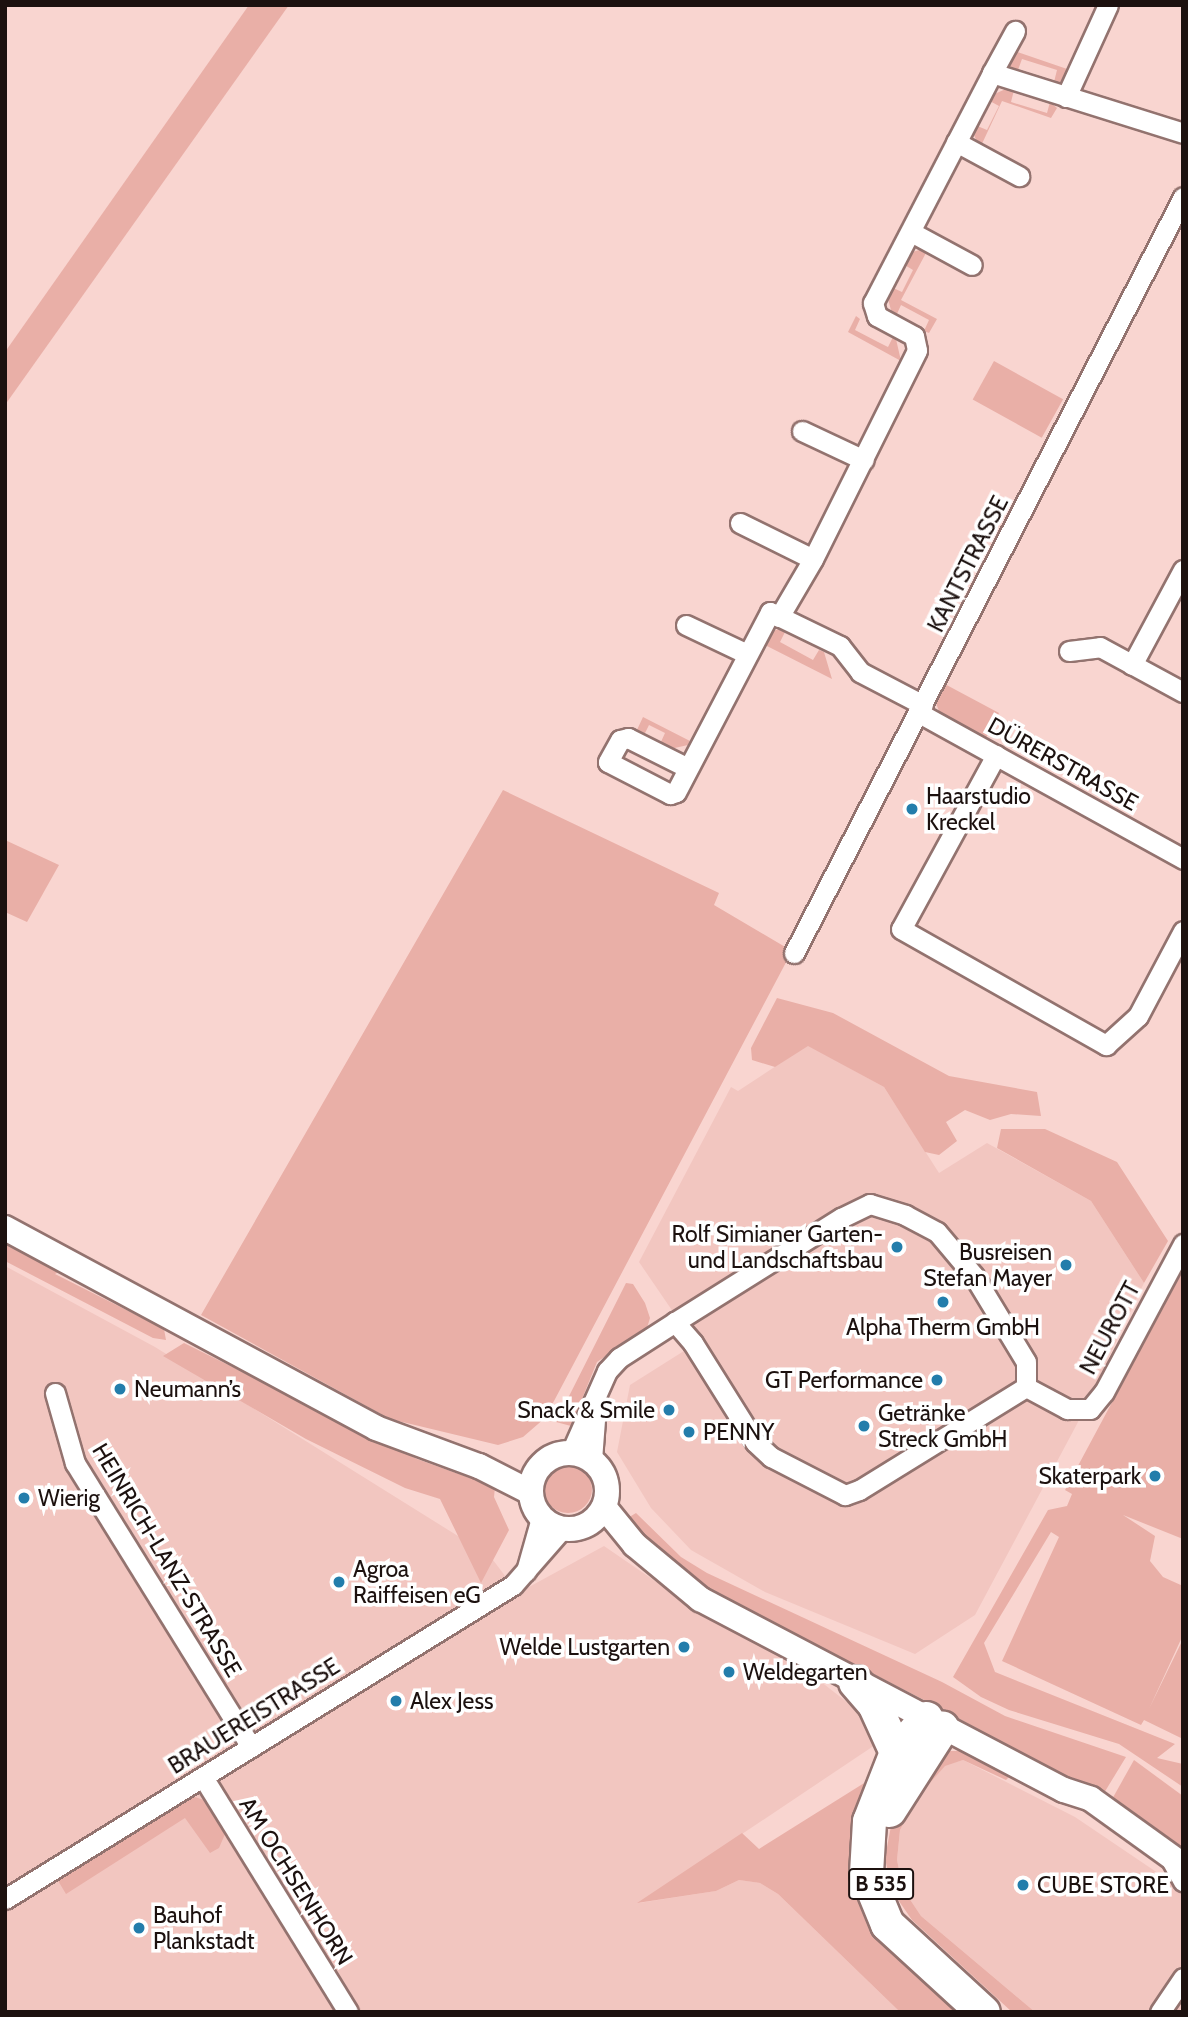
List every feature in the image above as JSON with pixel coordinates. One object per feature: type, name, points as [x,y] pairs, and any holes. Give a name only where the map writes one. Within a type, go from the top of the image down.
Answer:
[{"type":"highway","points":[[855,1682],[874,1704],[896,1752]]},
{"type":"highway","name":"B 535","points":[[934,1722],[896,1752],[864,1847],[871,1893],[902,1939],[984,2012]]},
{"type":"highway","name":"B 535","points":[[934,1722],[884,1823],[878,1875],[884,1896],[913,1938],[996,2012]]},
{"type":"street","points":[[1066,97],[1108,5]]},
{"type":"street","points":[[688,768],[628,738],[620,740],[601,758],[670,793],[676,792],[770,612],[779,617],[813,559],[918,350],[914,336],[877,316],[873,303],[1015,31]]},
{"type":"street","points":[[992,73],[1183,133]]},
{"type":"street","points":[[956,142],[1019,176]]},
{"type":"street","name":"KANTSTRASSE","points":[[794,953],[1183,197]]},
{"type":"street","points":[[911,232],[972,265]]},
{"type":"street","points":[[802,431],[864,460]]},
{"type":"street","points":[[740,523],[813,559]]},
{"type":"street","points":[[1132,665],[1183,570]]},
{"type":"street","name":"DÜRERSTRASSE","points":[[779,617],[840,646],[860,672],[996,755],[1183,859]]},
{"type":"street","points":[[686,625],[747,654]]},
{"type":"street","points":[[1069,651],[1100,647],[1183,692]]},
{"type":"street","points":[[996,755],[901,929],[1106,1045],[1138,1016],[1183,931]]},
{"type":"street","points":[[582,1456],[597,1395],[619,1358],[675,1322],[870,1204],[905,1215],[937,1232],[959,1259],[1026,1362],[1026,1387],[859,1490],[845,1494],[771,1457],[755,1442],[693,1343],[675,1322]]},
{"type":"street","points":[[5,1228],[376,1428],[479,1466],[533,1481]]},
{"type":"street","name":"NEUROTT","points":[[1026,1387],[1067,1409],[1090,1409],[1104,1392],[1183,1244]]},
{"type":"street","name":"HEINRICH-LANZ-STRASSE","points":[[55,1392],[75,1463],[251,1747]]},
{"type":"street","points":[[533,1481],[551,1456],[582,1456],[606,1481],[604,1507],[587,1525]]},
{"type":"street","points":[[533,1481],[551,1523],[587,1525],[635,1545]]},
{"type":"street","points":[[604,1507],[635,1545],[700,1599],[1074,1795],[1091,1799],[1116,1813],[1125,1826],[1176,1861],[1183,1881]]},
{"type":"street","name":"BRAUEREISTRASSE","points":[[5,1899],[513,1585],[526,1572],[551,1523]]},
{"type":"street","name":"AM OCHSENHORN","points":[[203,1777],[348,2012]]},
{"type":"street","points":[[1160,2012],[1183,1978]]},
{"type":"shaded area","points":[[249,5],[289,5],[5,405],[5,352]]},
{"type":"shaded area","points":[[1012,50],[1070,70],[1062,85],[1054,82],[1057,70],[1022,59],[1018,70],[1004,66]]},
{"type":"shaded area","points":[[1008,88],[1014,90],[1011,102],[1047,113],[1050,102],[1057,108],[1051,118],[1002,101],[980,148],[972,131],[975,125],[987,130],[999,106],[988,100],[990,96]]},
{"type":"shaded area","points":[[923,249],[927,251],[901,300],[937,319],[929,333],[924,331],[929,320],[901,305],[896,316],[892,314],[887,295],[891,287],[902,292],[913,270],[903,264],[909,253]]},
{"type":"shaded area","points":[[856,316],[860,319],[855,330],[888,347],[893,337],[896,339],[901,361],[848,332]]},
{"type":"shaded area","points":[[994,361],[1063,399],[1042,438],[973,399]]},
{"type":"shaded area","points":[[779,629],[785,632],[780,642],[813,660],[819,650],[824,652],[832,679],[763,644],[770,632]]},
{"type":"shaded area","points":[[941,682],[999,713],[986,738],[940,714],[933,695]]},
{"type":"shaded area","points":[[643,717],[690,741],[688,745],[670,749],[660,744],[665,733],[649,725],[644,735],[636,732]]},
{"type":"shaded area","points":[[503,790],[719,893],[714,905],[792,951],[545,1418],[523,1437],[498,1445],[390,1419],[201,1315]]},
{"type":"shaded area","points":[[5,840],[59,865],[27,922],[5,912]]},
{"type":"shaded area","points":[[777,998],[833,1013],[949,1076],[1037,1092],[1041,1116],[1011,1114],[990,1120],[965,1110],[946,1122],[957,1141],[939,1155],[925,1152],[884,1087],[808,1046],[775,1067],[752,1060],[751,1048]]},
{"type":"shaded area","points":[[808,1045],[884,1087],[939,1173],[987,1143],[1091,1201],[1144,1283],[1077,1424],[975,1615],[915,1654],[765,1592],[691,1550],[651,1508],[617,1452],[630,1385],[695,1344],[639,1262],[731,1087],[738,1091]]},
{"type":"shaded area","points":[[1001,1129],[1045,1129],[1117,1162],[1168,1241],[1144,1283],[1091,1201],[997,1148]]},
{"type":"shaded area","points":[[5,1240],[62,1270],[55,1274],[164,1329],[166,1340],[153,1338],[5,1261]]},
{"type":"shaded area","points":[[5,1266],[155,1347],[490,1556],[518,1593],[604,1546],[703,1614],[811,1674],[871,1721],[875,1745],[639,1903],[716,1891],[739,1880],[760,1883],[778,1894],[900,2012],[5,2012]]},
{"type":"shaded area","points":[[1183,1270],[1183,1539],[1123,1515],[1155,1536],[1150,1561],[1163,1577],[1183,1586],[1183,1635],[1149,1709],[1183,1639],[1183,1739],[1144,1720],[1141,1725],[1002,1661],[1059,1537],[1051,1532],[984,1643],[995,1672],[1175,1744],[1157,1758],[1183,1764],[1183,1787],[1119,1744],[1009,1710],[981,1697],[953,1677],[1048,1510],[1067,1506],[1072,1494],[1065,1490]]},
{"type":"shaded area","points":[[626,1283],[633,1284],[645,1303],[650,1318],[647,1328],[597,1362],[571,1426],[556,1422]]},
{"type":"shaded area","points":[[184,1343],[417,1459],[495,1487],[494,1497],[509,1530],[481,1583],[440,1499],[405,1488],[306,1439],[163,1356]]},
{"type":"shaded area","points":[[568,1465],[585,1472],[592,1489],[585,1506],[568,1513],[551,1506],[544,1489],[551,1472]]},
{"type":"shaded area","points":[[636,1513],[681,1557],[707,1573],[942,1682],[1005,1716],[1126,1757],[1101,1798],[936,1706],[697,1584],[626,1519]]},
{"type":"shaded area","points":[[947,1751],[964,1751],[1010,1776],[1006,1780],[963,1760],[945,1766],[919,1795],[900,1830],[897,1860],[903,1889],[921,1916],[1035,2012],[1012,2012],[912,1920],[892,1891],[885,1858],[891,1826],[935,1758]]},
{"type":"shaded area","points":[[963,1760],[1075,1817],[1183,1890],[1183,2012],[1035,2012],[921,1916],[903,1889],[897,1860],[900,1830],[919,1795],[945,1765]]},
{"type":"shaded area","points":[[1134,1760],[1183,1796],[1183,1850],[1111,1801]]},
{"type":"shaded area","points":[[869,1780],[853,1880],[968,2012],[900,2012],[778,1894],[760,1883],[739,1880],[716,1891],[637,1903],[742,1833],[759,1849]]},
{"type":"shaded area","points":[[192,1796],[204,1800],[225,1834],[219,1848],[210,1853],[185,1818],[66,1894],[57,1879]]},
{"type":"place","name":"Haarstudio Kreckel","points":[[912,809]]},
{"type":"place","name":"Rolf Simianer Garten- und Landschaftsbau","points":[[897,1247]]},
{"type":"place","name":"Busreisen Stefan Mayer","points":[[1066,1265]]},
{"type":"place","name":"Alpha Therm GmbH","points":[[943,1302]]},
{"type":"place","name":"GT Performance","points":[[937,1380]]},
{"type":"place","name":"Neumann’s","points":[[120,1389]]},
{"type":"place","name":"Snack & Smile","points":[[669,1410]]},
{"type":"place","name":"Getränke Streck GmbH","points":[[864,1426]]},
{"type":"place","name":"PENNY","points":[[689,1432]]},
{"type":"place","name":"Skaterpark","points":[[1155,1476]]},
{"type":"place","name":"Wierig","points":[[24,1498]]},
{"type":"place","name":"Agroa Raiffeisen eG","points":[[339,1582]]},
{"type":"place","name":"Welde Lustgarten","points":[[684,1647]]},
{"type":"place","name":"Weldegarten","points":[[729,1672]]},
{"type":"place","name":"Alex Jess","points":[[396,1701]]},
{"type":"place","name":"CUBE STORE","points":[[1023,1885]]},
{"type":"place","name":"Bauhof Plankstadt","points":[[139,1928]]}]
